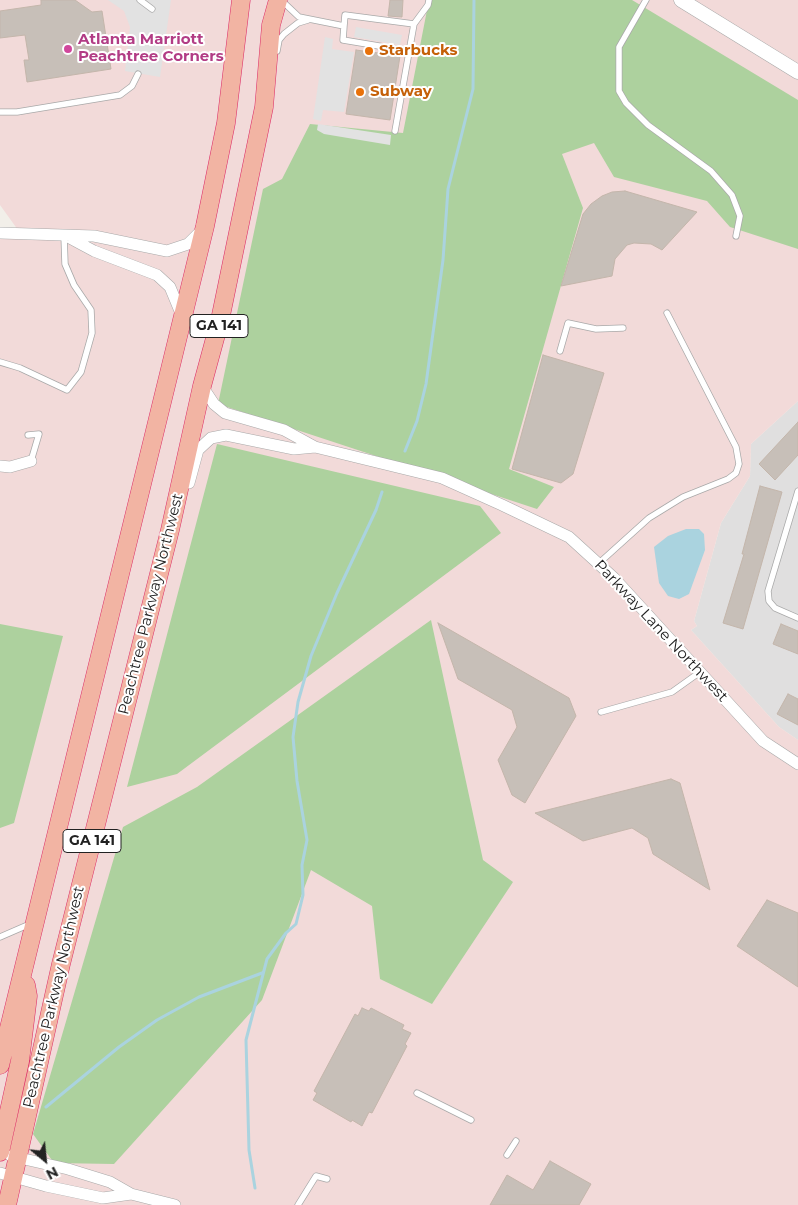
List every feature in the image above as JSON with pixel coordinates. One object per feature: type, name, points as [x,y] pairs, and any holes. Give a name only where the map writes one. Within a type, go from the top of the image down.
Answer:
[{"type":"highway","name":"GA 141","points":[[0,1065],[205,226],[226,123],[241,0]]},
{"type":"highway","points":[[267,0],[271,25]]},
{"type":"highway","name":"Peachtree Parkway Northwest","points":[[7,1205],[7,1175],[18,1158],[64,955],[170,530],[202,386],[224,302],[264,107],[271,25],[280,0]]},
{"type":"highway","points":[[0,1153],[20,1062],[28,996],[24,970]]},
{"type":"street","points":[[681,0],[798,72]]},
{"type":"street","points":[[0,233],[94,236],[166,251],[188,244],[205,226]]},
{"type":"street","points":[[64,235],[94,251],[157,275],[174,292],[183,320]]},
{"type":"street","name":"Parkway Lane Northwest","points":[[202,386],[214,404],[225,412],[284,430],[315,447],[442,478],[569,537],[614,578],[763,741],[798,764]]},
{"type":"street","name":"Parkway Lane Northwest","points":[[170,530],[186,495],[198,450],[211,438],[226,435],[294,449],[315,447]]},
{"type":"street","points":[[0,466],[10,466],[31,461]]},
{"type":"street","points":[[0,1153],[68,1169],[110,1182],[131,1194],[175,1205]]},
{"type":"street","points":[[7,1175],[46,1186],[103,1198],[131,1194]]},
{"type":"lane","points":[[140,0],[152,10]]},
{"type":"lane","points":[[280,0],[292,12],[308,20],[344,26]]},
{"type":"lane","points":[[395,131],[414,24],[429,0]]},
{"type":"lane","points":[[646,0],[619,47],[619,91],[626,103],[648,125],[711,171],[732,195],[740,216],[736,236]]},
{"type":"lane","points":[[409,51],[342,40],[345,15],[414,24]]},
{"type":"lane","points":[[264,107],[279,40],[291,28],[308,20]]},
{"type":"lane","points":[[0,112],[17,112],[120,95],[132,86],[138,74]]},
{"type":"lane","points":[[0,362],[20,368],[67,390],[81,372],[92,333],[91,310],[74,285],[65,264],[64,235]]},
{"type":"lane","points":[[598,564],[649,518],[683,497],[728,479],[736,473],[739,464],[736,447],[667,313]]},
{"type":"lane","points":[[560,351],[568,323],[596,329],[623,328]]},
{"type":"lane","points":[[28,435],[40,434],[31,461]]},
{"type":"lane","points":[[798,491],[768,591],[769,601],[775,608],[798,618]]},
{"type":"lane","points":[[601,712],[672,692],[700,672]]},
{"type":"lane","points":[[0,938],[35,922]]},
{"type":"lane","points":[[417,1093],[471,1120]]},
{"type":"lane","points":[[506,1156],[516,1141]]},
{"type":"lane","points":[[298,1205],[316,1176],[327,1179]]},
{"type":"lane","points":[[305,1196],[308,1205]]},
{"type":"shaded area","points":[[0,0],[798,0],[798,401],[751,444],[750,476],[721,523],[694,621],[697,626],[691,630],[779,727],[798,740],[798,1205],[0,1205],[0,232],[18,230],[0,205]]},
{"type":"shaded area","points":[[108,0],[171,0],[160,77],[125,71],[130,27],[124,11]]},
{"type":"shaded area","points":[[356,27],[402,35],[400,45],[354,37]]},
{"type":"shaded area","points":[[325,37],[333,39],[332,49],[354,52],[344,112],[323,110],[321,121],[313,119]]},
{"type":"shaded area","points":[[318,124],[391,135],[390,145],[324,134],[317,130]]},
{"type":"shaded area","points":[[798,401],[798,740],[779,727],[691,630],[697,626],[694,621],[721,523],[750,476],[751,444]]},
{"type":"green space","points":[[429,0],[632,0],[798,100],[798,249],[730,227],[707,201],[614,177],[594,143],[562,154],[583,208],[509,469],[554,487],[537,509],[218,404],[263,189],[282,179],[310,124],[403,133]]},
{"type":"green space","points":[[217,444],[480,506],[501,533],[177,774],[127,787]]},
{"type":"green space","points":[[431,620],[483,860],[513,882],[432,1004],[380,979],[372,906],[311,870],[262,1000],[114,1164],[54,1163],[33,1134],[123,827],[197,787]]},
{"type":"green space","points":[[0,624],[63,636],[14,823],[0,828]]},
{"type":"water","points":[[686,529],[699,529],[704,534],[705,550],[689,594],[679,599],[668,596],[659,583],[654,547],[668,536]]},
{"type":"building","name":"Atlanta Marriott Peachtree Corners","points":[[41,0],[75,0],[92,12],[102,11],[111,69],[27,82],[24,60],[29,60],[25,35],[0,38],[0,11],[41,5]]},
{"type":"building","points":[[390,0],[403,0],[402,17],[388,16]]},
{"type":"building","points":[[356,50],[400,56],[390,120],[346,114]]},
{"type":"building","points":[[625,191],[697,212],[662,250],[651,244],[634,243],[627,245],[615,259],[612,276],[561,286],[583,214],[591,204],[602,196],[612,192]]},
{"type":"building","points":[[543,355],[604,373],[573,474],[561,483],[512,469]]},
{"type":"building","points":[[798,422],[798,455],[775,480],[759,464]]},
{"type":"building","points":[[760,486],[782,492],[743,629],[723,623],[744,554],[742,554]]},
{"type":"building","points":[[438,623],[569,698],[576,716],[525,803],[512,795],[498,760],[517,727],[512,710],[458,679]]},
{"type":"building","points":[[781,624],[798,631],[798,654],[773,644]]},
{"type":"building","points":[[788,694],[798,699],[798,725],[777,714]]},
{"type":"building","points":[[671,779],[680,783],[710,890],[653,854],[648,838],[632,828],[583,841],[535,813]]},
{"type":"building","points":[[767,900],[798,913],[798,987],[737,946]]},
{"type":"building","points":[[362,1008],[369,1011],[371,1008],[404,1025],[402,1029],[411,1033],[405,1044],[407,1046],[372,1113],[369,1112],[362,1126],[352,1120],[351,1122],[313,1100],[317,1093],[314,1091],[355,1014],[358,1016]]},
{"type":"building","points":[[550,1161],[591,1184],[579,1205],[490,1205],[507,1175],[533,1190]]},
{"type":"waterway","points":[[405,451],[417,421],[426,384],[443,260],[448,189],[473,89],[474,0]]},
{"type":"waterway","points":[[255,1188],[249,1150],[246,1040],[267,959],[286,933],[296,924],[303,895],[302,865],[307,840],[297,781],[293,737],[298,702],[311,656],[337,593],[376,510],[382,492]]},
{"type":"waterway","points":[[46,1107],[119,1047],[157,1020],[199,997],[262,973]]},
{"type":"place","name":"Atlanta Marriott Peachtree Corners","points":[[68,49]]},
{"type":"place","name":"Starbucks","points":[[369,51]]},
{"type":"place","name":"Subway","points":[[360,92]]}]
